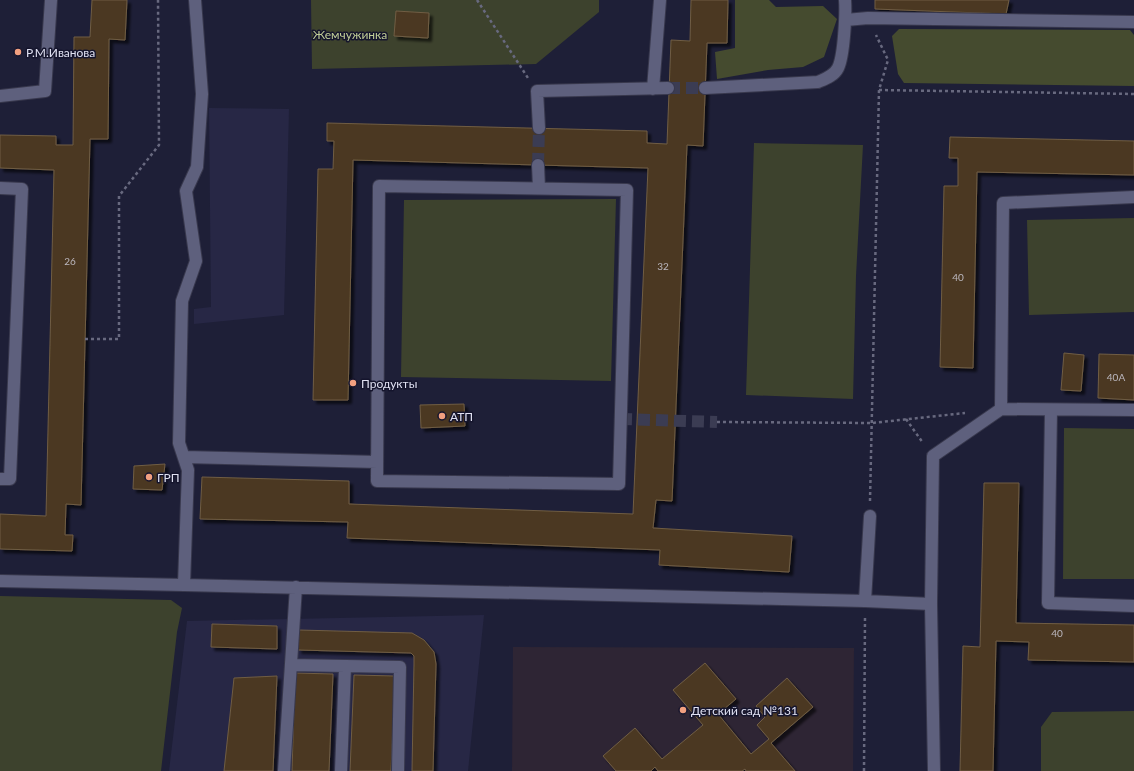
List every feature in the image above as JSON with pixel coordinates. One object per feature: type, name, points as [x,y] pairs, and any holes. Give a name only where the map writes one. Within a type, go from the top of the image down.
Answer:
[{"type":"lane","points":[[0,96],[45,92],[51,0]]},
{"type":"lane","points":[[184,585],[188,470],[179,443],[182,301],[196,261],[186,191],[197,167],[202,94],[196,0]]},
{"type":"lane","points":[[653,89],[660,0]]},
{"type":"lane","points":[[705,88],[818,82],[831,76],[838,68],[846,20],[845,0]]},
{"type":"lane","points":[[846,20],[868,18],[1134,22]]},
{"type":"lane","points":[[539,128],[537,91],[668,88]]},
{"type":"lane","points":[[538,165],[538,188]]},
{"type":"lane","points":[[378,186],[627,190],[618,484],[377,481],[377,462],[378,186]]},
{"type":"lane","points":[[0,188],[22,189],[10,479],[0,479]]},
{"type":"lane","points":[[1002,409],[1003,203],[1134,197]]},
{"type":"lane","points":[[934,771],[931,604],[933,456],[1002,409],[1134,410]]},
{"type":"lane","points":[[1051,410],[1048,603],[1134,606]]},
{"type":"lane","points":[[184,457],[377,462]]},
{"type":"lane","points":[[865,601],[870,516]]},
{"type":"lane","points":[[0,581],[865,601],[931,604]]},
{"type":"lane","points":[[284,771],[296,587]]},
{"type":"lane","points":[[291,666],[400,667],[398,771]]},
{"type":"lane","points":[[341,771],[345,667]]},
{"type":"path","points":[[85,339],[119,339],[119,196],[159,145],[158,0]]},
{"type":"path","points":[[477,0],[537,91]]},
{"type":"path","points":[[868,18],[888,60],[879,90],[870,516]]},
{"type":"path","points":[[879,90],[1134,94]]},
{"type":"path","points":[[716,422],[872,424],[970,413]]},
{"type":"path","points":[[906,419],[933,456]]},
{"type":"path","points":[[864,771],[865,601]]},
{"type":"shaded area","points":[[209,108],[289,109],[284,315],[194,324],[194,309],[211,307]]},
{"type":"shaded area","points":[[484,615],[468,771],[169,771],[187,621]]},
{"type":"shaded area","name":"Детский сад №131","points":[[513,647],[854,648],[853,771],[512,771]]},
{"type":"green space","name":"Жемчужинка","points":[[311,0],[599,0],[599,12],[536,64],[312,69]]},
{"type":"green space","points":[[735,0],[769,0],[776,7],[823,6],[837,19],[824,57],[803,67],[768,70],[717,79],[715,52],[735,48]]},
{"type":"green space","points":[[899,29],[1130,30],[1134,35],[1134,86],[904,83],[898,74],[892,36]]},
{"type":"green space","points":[[754,143],[863,145],[856,276],[853,399],[746,395]]},
{"type":"green space","points":[[616,199],[611,381],[401,377],[404,200]]},
{"type":"green space","points":[[1134,218],[1134,312],[1029,315],[1027,220]]},
{"type":"green space","points":[[1064,428],[1134,429],[1134,579],[1063,579]]},
{"type":"green space","points":[[0,596],[171,600],[182,608],[177,632],[161,771],[0,771]]},
{"type":"green space","points":[[1134,711],[1134,771],[1041,771],[1041,727],[1052,712]]},
{"type":"building","points":[[92,0],[127,0],[125,40],[109,39],[108,139],[90,139],[81,505],[66,504],[65,535],[73,535],[72,551],[0,549],[0,514],[46,516],[54,170],[0,168],[0,135],[56,136],[56,145],[73,145],[74,37],[90,37]]},
{"type":"building","points":[[691,0],[728,0],[727,43],[707,43],[703,146],[687,145],[672,501],[656,500],[653,528],[792,536],[789,572],[659,565],[660,550],[347,538],[348,522],[200,519],[202,477],[349,481],[349,504],[633,514],[648,168],[353,160],[348,400],[313,400],[318,169],[333,169],[334,141],[327,141],[327,123],[647,131],[647,143],[667,144],[671,40],[690,41]]},
{"type":"building","points":[[875,0],[1009,0],[1006,14],[875,9]]},
{"type":"building","points":[[396,11],[429,13],[428,38],[394,36]]},
{"type":"building","points":[[950,137],[1134,141],[1134,175],[977,172],[973,368],[940,367],[944,186],[958,186],[958,158],[949,158]]},
{"type":"building","points":[[1064,353],[1084,355],[1081,391],[1061,390]]},
{"type":"building","points":[[1099,354],[1134,355],[1134,400],[1098,398]]},
{"type":"building","name":"АТП","points":[[464,404],[465,426],[421,428],[420,405]]},
{"type":"building","name":"ГРП","points":[[165,464],[162,490],[133,489],[134,466]]},
{"type":"building","points":[[984,483],[1019,483],[1016,623],[1134,625],[1134,662],[1028,660],[1029,642],[996,641],[993,771],[960,771],[963,646],[980,647]]},
{"type":"building","points":[[212,624],[277,626],[277,649],[211,647]]},
{"type":"building","points":[[299,630],[412,633],[424,640],[434,652],[436,664],[433,771],[412,771],[414,656],[411,653],[298,650]]},
{"type":"building","points":[[705,663],[736,699],[718,714],[751,754],[769,739],[757,725],[765,717],[756,706],[787,678],[813,707],[771,743],[795,771],[746,771],[745,769],[742,771],[658,771],[655,767],[651,771],[616,771],[603,756],[635,728],[662,759],[703,725],[673,690]]},
{"type":"building","points":[[295,673],[333,674],[329,771],[292,771]]},
{"type":"building","points":[[354,675],[395,676],[391,771],[350,771]]},
{"type":"building","points":[[277,676],[273,771],[224,771],[234,678]]},
{"type":"tunnel","points":[[668,88],[705,88]]},
{"type":"tunnel","points":[[538,165],[539,128]]},
{"type":"tunnel","points":[[620,419],[717,422]]},
{"type":"place","name":"Р.М.Иванова","points":[[18,52]]},
{"type":"place","name":"Продукты","points":[[353,383]]},
{"type":"place","name":"АТП","points":[[442,416]]},
{"type":"place","name":"ГРП","points":[[149,477]]},
{"type":"place","name":"Детский сад №131","points":[[683,710]]}]
